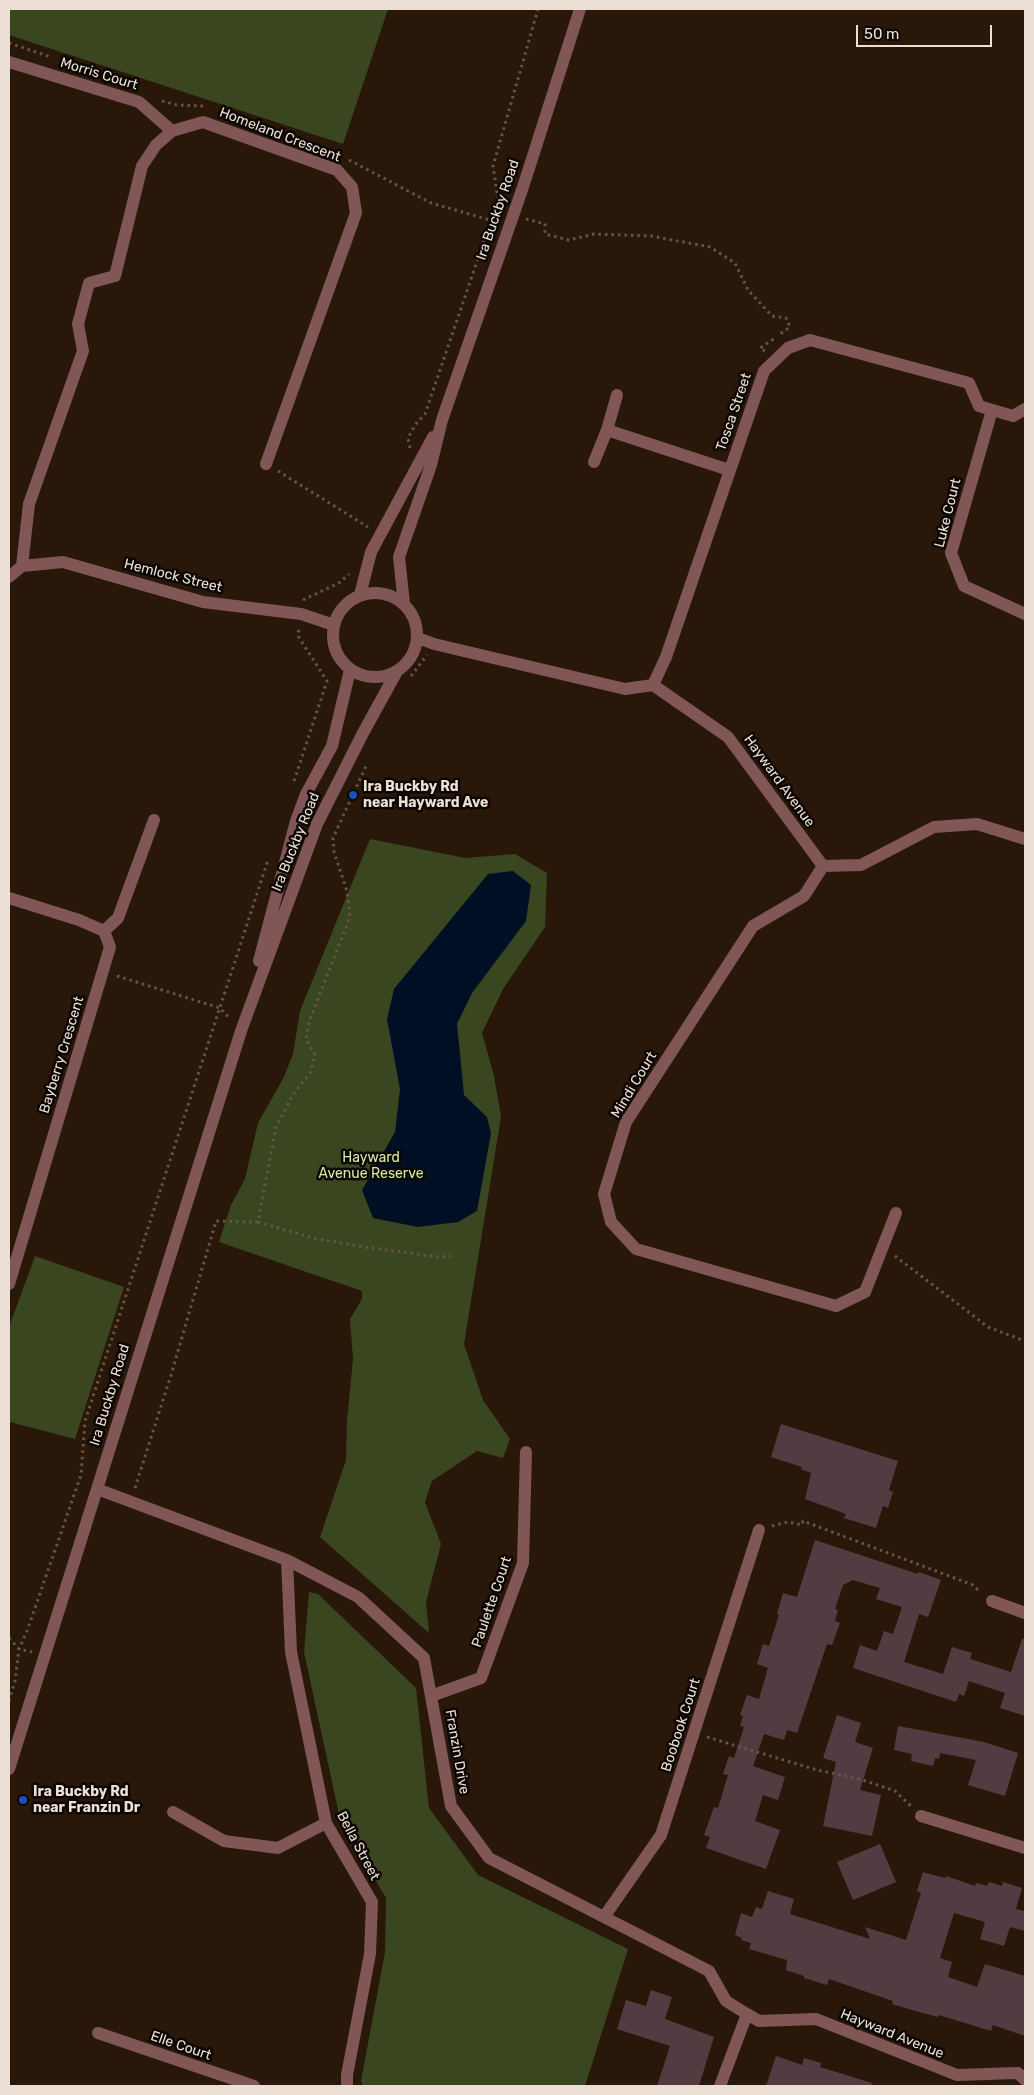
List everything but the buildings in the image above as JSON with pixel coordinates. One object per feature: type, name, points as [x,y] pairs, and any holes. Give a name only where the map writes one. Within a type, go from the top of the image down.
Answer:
[{"type":"street","name":"Ira Buckby Road","points":[[404,604],[399,557],[431,465],[442,420],[513,215],[580,9]]},
{"type":"street","name":"Morris Court","points":[[9,62],[139,102],[172,131]]},
{"type":"street","name":"Homeland Crescent","points":[[22,566],[29,504],[83,351],[78,324],[90,283],[116,276],[142,166],[156,145],[172,131],[203,122],[337,170],[352,187],[356,213],[266,464]]},
{"type":"street","name":"Tosca Street","points":[[653,685],[666,657],[764,371],[788,348],[810,340],[969,383],[979,406],[1013,416],[1025,408]]},
{"type":"street","points":[[594,462],[607,430],[617,395]]},
{"type":"street","name":"Luke Court","points":[[992,410],[951,553],[964,586],[1025,614]]},
{"type":"street","name":"Ira Buckby Road","points":[[360,596],[371,552],[442,420]]},
{"type":"street","points":[[607,430],[729,470]]},
{"type":"street","name":"Hemlock Street","points":[[22,566],[63,562],[203,602],[301,614],[334,625]]},
{"type":"street","points":[[9,577],[22,566]]},
{"type":"street","points":[[371,593],[394,597],[404,604],[412,614],[417,626],[418,638],[411,658],[396,673],[372,678],[360,675],[350,670],[335,650],[332,637],[339,612],[348,602],[360,596],[371,593]]},
{"type":"street","points":[[418,638],[434,644],[625,689],[653,685]]},
{"type":"street","name":"Ira Buckby Road","points":[[241,1031],[296,821],[306,794],[332,746],[350,670]]},
{"type":"street","name":"Ira Buckby Road","points":[[9,1769],[241,1031],[317,824],[359,740],[396,673]]},
{"type":"street","name":"Hayward Avenue","points":[[653,685],[728,737],[823,866]]},
{"type":"street","points":[[9,898],[79,920],[104,931],[118,918],[154,820]]},
{"type":"street","points":[[823,866],[861,865],[934,827],[976,824],[1025,839]]},
{"type":"street","name":"Mindi Court","points":[[823,866],[804,896],[753,926],[626,1122],[604,1194],[611,1222],[636,1249],[836,1306],[865,1292],[896,1213]]},
{"type":"street","name":"Bayberry Crescent","points":[[9,1284],[110,947],[104,931]]},
{"type":"street","name":"Paulette Court","points":[[431,1696],[481,1678],[523,1563],[526,1452]]},
{"type":"street","name":"Franzin Drive","points":[[97,1489],[287,1560],[358,1596],[424,1658],[451,1806],[489,1858],[709,1971],[726,2001],[747,2014]]},
{"type":"street","name":"Boobook Court","points":[[604,1917],[660,1834],[695,1733],[759,1530]]},
{"type":"street","name":"Bella Street","points":[[287,1560],[291,1652],[326,1824],[372,1902],[370,1954],[347,2075],[347,2086]]},
{"type":"street","points":[[992,1601],[1025,1612]]},
{"type":"street","points":[[173,1812],[224,1841],[278,1848],[326,1824]]},
{"type":"street","points":[[921,1816],[1025,1848]]},
{"type":"street","points":[[720,2086],[747,2014]]},
{"type":"street","name":"Hayward Avenue","points":[[747,2014],[759,2021],[816,2019],[957,2075],[1018,2073],[1025,2080]]},
{"type":"street","name":"Elle Court","points":[[98,2033],[254,2086]]},
{"type":"path","points":[[534,21],[538,9]]},
{"type":"path","points":[[494,210],[545,224],[544,234],[569,240],[594,234],[651,236],[710,247],[735,263],[748,290],[772,316],[786,318],[790,327],[760,348],[776,358]]},
{"type":"path","points":[[266,464],[373,531]]},
{"type":"path","points":[[409,679],[434,644]]},
{"type":"path","points":[[258,1222],[276,1127],[292,1096],[310,1073],[314,1055],[306,1039],[310,1019],[350,913],[347,891],[334,852],[333,838],[369,758]]},
{"type":"path","points":[[103,971],[220,1008],[241,1031]]},
{"type":"path","points":[[131,1502],[171,1375],[216,1221],[258,1222],[313,1238],[364,1247],[439,1257],[451,1256]]},
{"type":"path","points":[[882,1248],[904,1262],[988,1327],[1025,1341]]},
{"type":"path","points":[[759,1530],[788,1522],[802,1525],[803,1522],[973,1585],[992,1601]]},
{"type":"path","points":[[9,1638],[19,1649],[44,1656]]},
{"type":"path","points":[[695,1733],[817,1770],[860,1779],[895,1791],[921,1816]]},
{"type":"green space","points":[[9,9],[388,9],[343,144],[9,35]]},
{"type":"green space","name":"Hayward Avenue Reserve","points":[[370,839],[465,858],[515,854],[547,873],[545,927],[503,989],[482,1033],[494,1076],[501,1117],[464,1344],[483,1400],[510,1439],[503,1458],[477,1451],[432,1481],[425,1502],[441,1544],[426,1602],[429,1633],[320,1537],[346,1460],[347,1421],[353,1359],[350,1319],[362,1299],[362,1291],[219,1242],[231,1205],[245,1179],[258,1123],[284,1077],[293,1054],[300,1011]]},
{"type":"green space","points":[[35,1256],[124,1287],[75,1439],[10,1422],[9,1419],[9,1327]]},
{"type":"green space","points":[[309,1592],[318,1594],[416,1688],[429,1808],[478,1875],[628,1949],[585,2086],[363,2086],[361,2081],[385,1952],[386,1898],[340,1819],[304,1652]]},
{"type":"water","points":[[513,871],[531,885],[526,921],[472,993],[457,1024],[464,1095],[487,1117],[491,1133],[477,1211],[458,1222],[418,1227],[373,1218],[362,1190],[395,1132],[400,1089],[387,1019],[394,989],[488,874]]},
{"type":"place","name":"Ira Buckby Rd near Hayward Ave","points":[[353,795]]},
{"type":"place","name":"Ira Buckby Rd near Franzin Dr","points":[[23,1800]]}]
